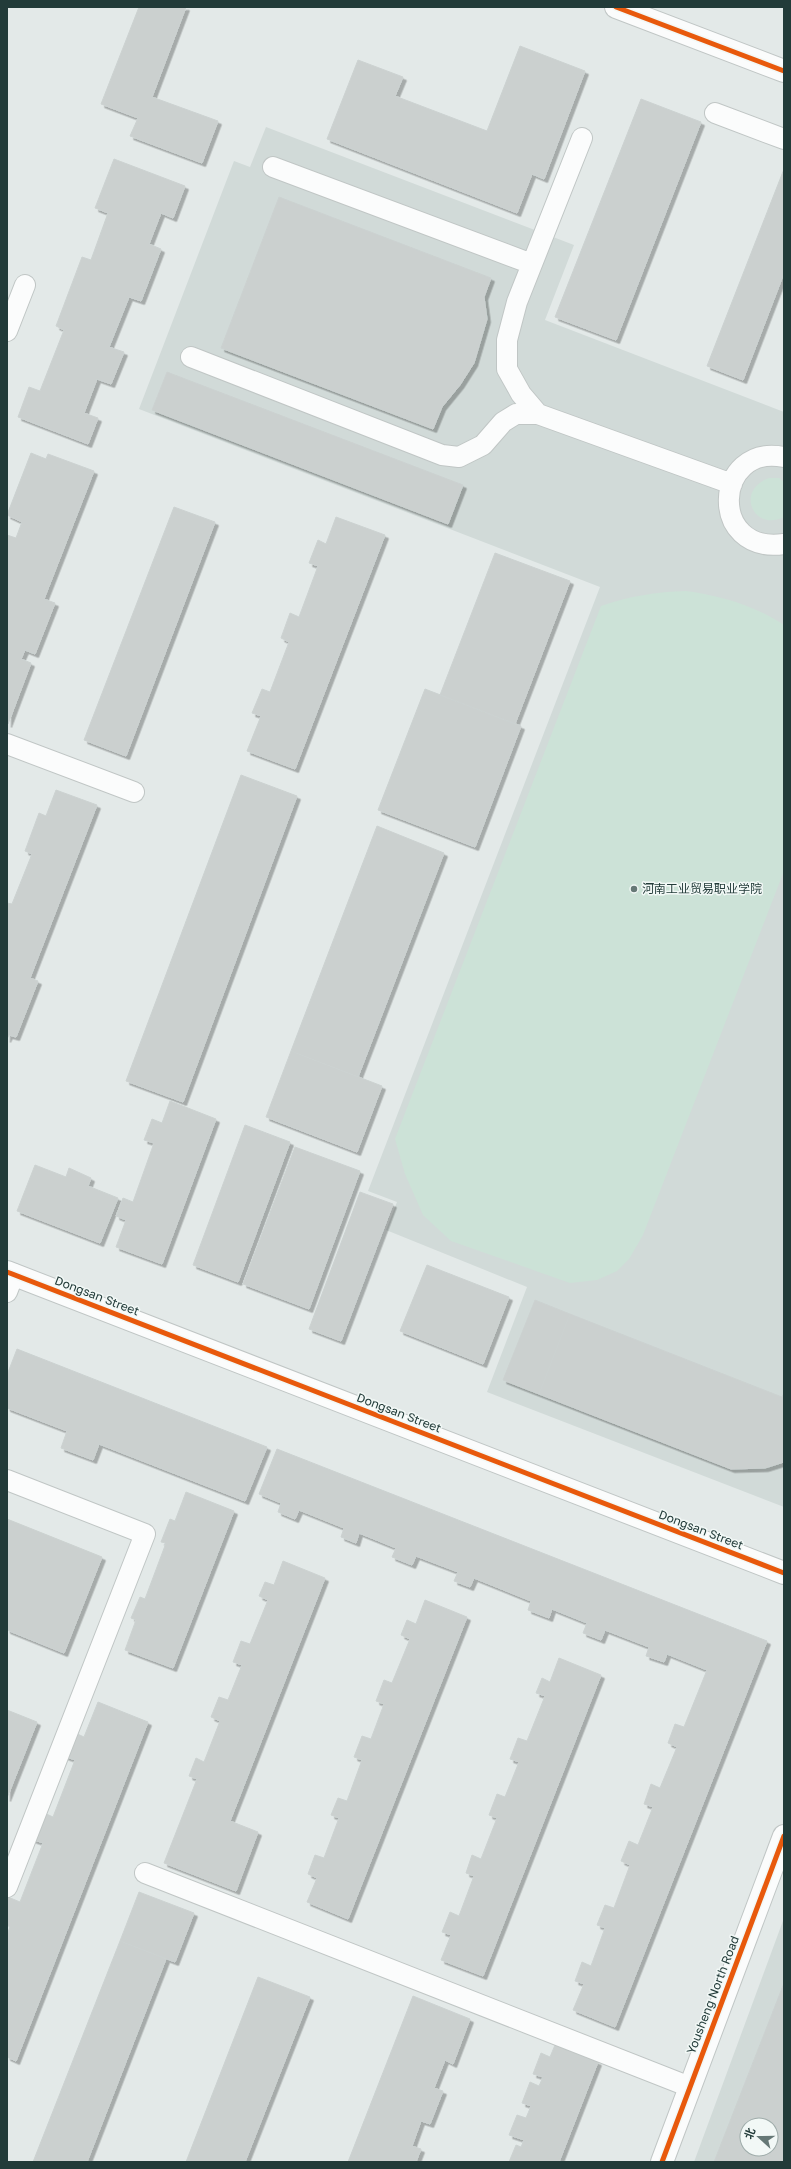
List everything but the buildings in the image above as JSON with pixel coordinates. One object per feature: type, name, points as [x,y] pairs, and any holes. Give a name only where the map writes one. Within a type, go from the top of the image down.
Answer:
[{"type":"street","points":[[616,7],[784,71]]},
{"type":"street","name":"Dongsan Street","points":[[9,1279],[784,1572]]},
{"type":"street","name":"Yousheng North Road","points":[[662,2162],[784,1836]]},
{"type":"lane","points":[[715,113],[784,139]]},
{"type":"lane","points":[[538,414],[522,394],[507,370],[507,340],[517,302],[582,138]]},
{"type":"lane","points":[[273,167],[532,264]]},
{"type":"lane","points":[[7,331],[25,285]]},
{"type":"lane","points":[[191,357],[442,455],[459,457],[483,445],[503,422],[516,414],[538,414],[732,484]]},
{"type":"lane","points":[[784,457],[774,455],[758,457],[745,465],[735,476],[729,491],[728,507],[733,521],[742,534],[756,542],[771,546],[784,544]]},
{"type":"lane","points":[[7,744],[134,792]]},
{"type":"lane","points":[[7,1480],[145,1534],[7,1887]]},
{"type":"lane","points":[[145,1874],[690,2087]]},
{"type":"shaded area","name":"河南工业贸易职业学院","points":[[266,127],[574,245],[545,320],[784,412],[784,1507],[487,1392],[527,1287],[386,1230],[397,1202],[368,1191],[600,587],[139,409],[234,161],[250,167]]},
{"type":"shaded area","points":[[784,1918],[784,2162],[694,2162]]},
{"type":"green space","points":[[769,478],[779,478],[784,482],[784,517],[773,520],[764,519],[757,514],[752,508],[751,500],[753,491],[759,484]]},
{"type":"green space","points":[[686,591],[737,602],[761,612],[784,625],[784,871],[643,1235],[629,1259],[617,1271],[597,1280],[570,1283],[451,1241],[423,1215],[405,1174],[395,1139],[601,606],[643,595]]},
{"type":"cycle path","points":[[616,7],[784,71]]},
{"type":"cycle path","points":[[7,1272],[784,1573]]},
{"type":"cycle path","points":[[662,2162],[784,1836]]},
{"type":"place","name":"河南工业贸易职业学院","points":[[634,889]]}]
